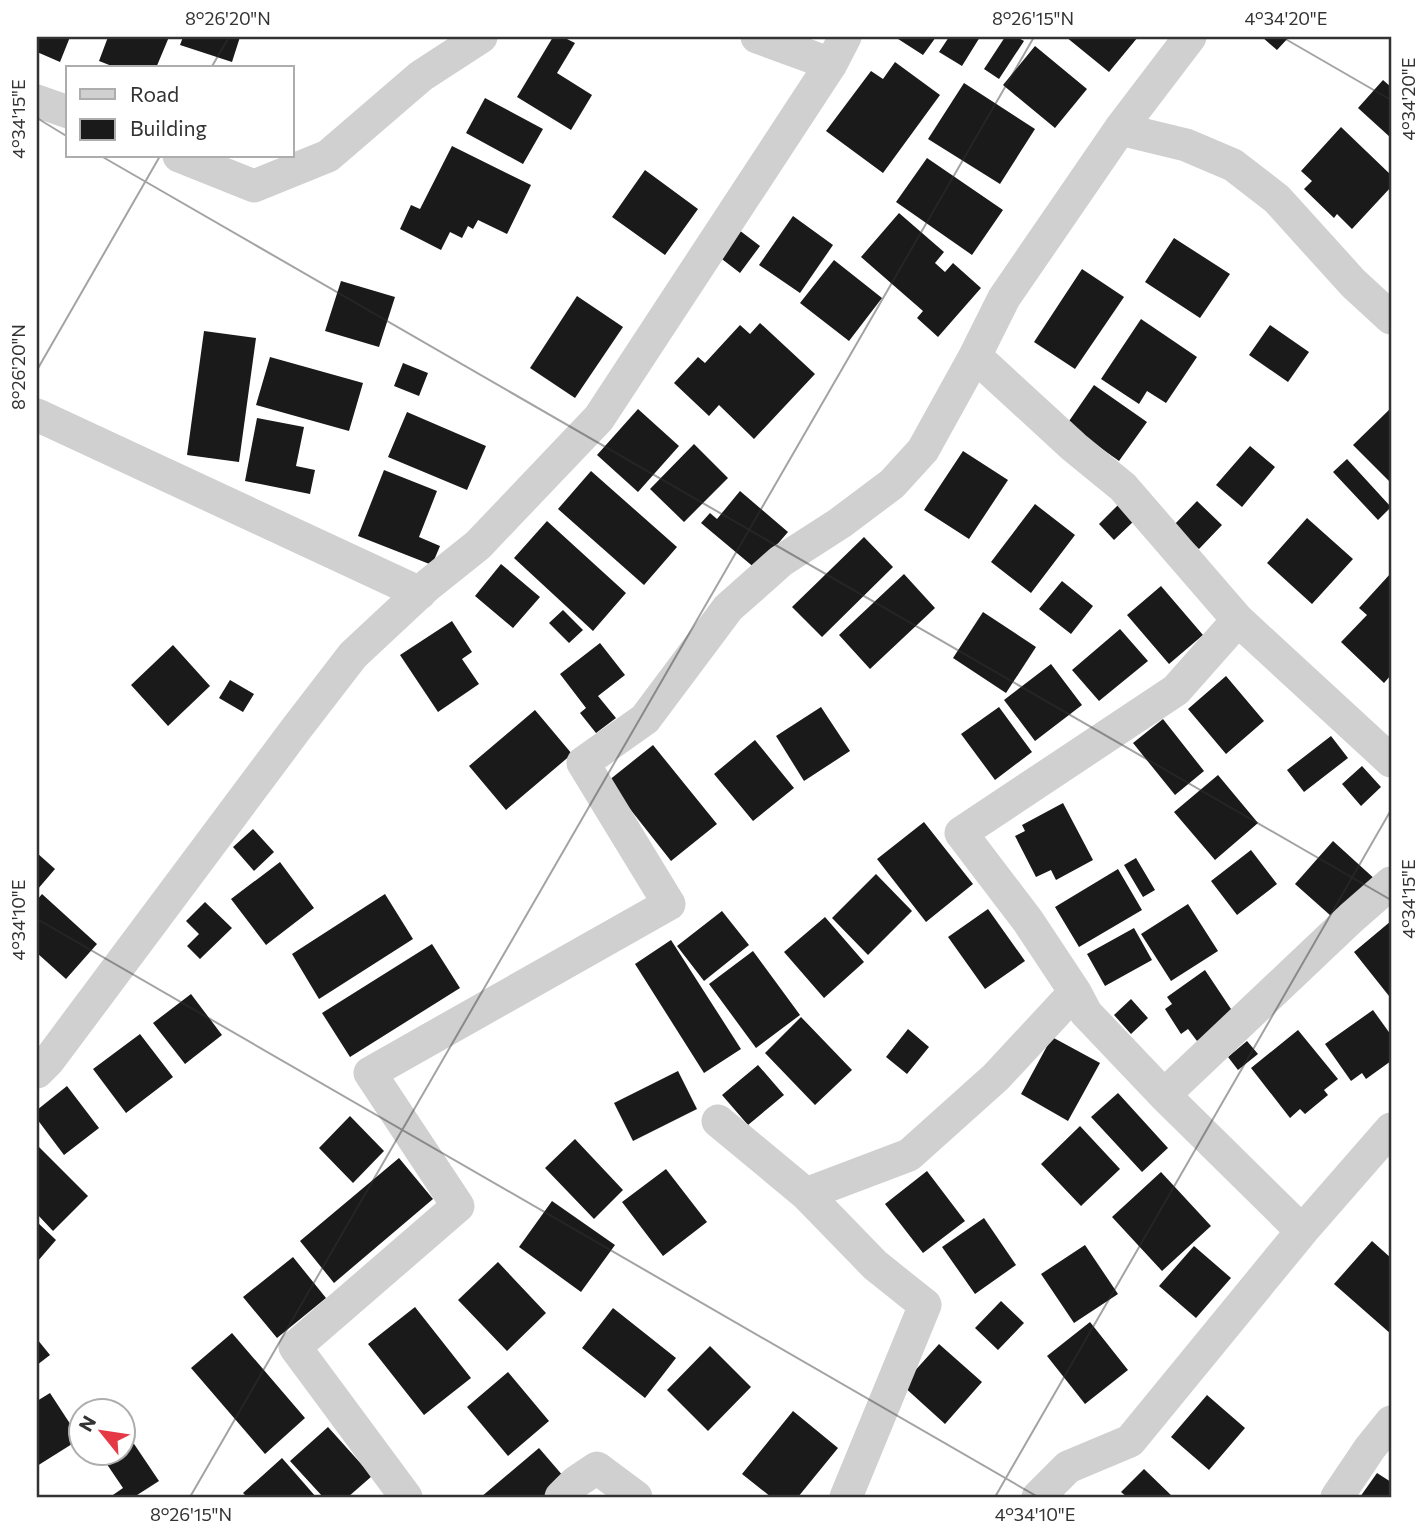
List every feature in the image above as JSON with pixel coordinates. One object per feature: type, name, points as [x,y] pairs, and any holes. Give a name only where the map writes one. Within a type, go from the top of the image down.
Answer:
[{"type":"street","points":[[184,158],[254,186],[328,156],[421,76],[481,37]]},
{"type":"street","points":[[37,1072],[49,1060],[353,655],[420,593],[478,545],[599,418],[838,50],[757,37]]},
{"type":"street","points":[[406,1497],[295,1347],[458,1206],[370,1073],[669,904],[583,763],[645,719],[728,608],[781,561],[840,523],[892,484],[923,450],[1004,298],[1120,129],[1190,37]]},
{"type":"street","points":[[37,101],[66,111]]},
{"type":"street","points":[[1120,129],[1186,145],[1233,165],[1277,199],[1353,283],[1391,318]]},
{"type":"street","points":[[975,356],[1074,447],[1123,487],[1238,620],[1391,761]]},
{"type":"street","points":[[37,415],[420,593]]},
{"type":"street","points":[[1238,620],[1176,690],[961,833],[1028,922],[1086,1013],[1164,1095],[1302,1231]]},
{"type":"street","points":[[1164,1095],[1391,883]]},
{"type":"street","points":[[806,1194],[909,1155],[996,1077],[1075,992]]},
{"type":"street","points":[[718,1121],[806,1194],[875,1265],[925,1305],[846,1497]]},
{"type":"street","points":[[1038,1497],[1068,1467],[1130,1441],[1302,1231],[1391,1129]]},
{"type":"street","points":[[1337,1497],[1391,1422]]},
{"type":"street","points":[[561,1497],[576,1482],[597,1468],[636,1497]]},
{"type":"building","points":[[37,37],[70,37],[60,62],[37,52]]},
{"type":"building","points":[[108,37],[169,37],[157,66],[112,66],[99,61]]},
{"type":"building","points":[[183,37],[240,37],[232,62],[180,45]]},
{"type":"building","points":[[553,37],[563,37],[575,43],[557,73],[592,95],[571,130],[517,97]]},
{"type":"building","points":[[895,37],[936,37],[923,55]]},
{"type":"building","points":[[949,37],[980,37],[962,66],[939,52]]},
{"type":"building","points":[[1005,37],[1017,37],[1024,41],[999,79],[984,69]]},
{"type":"building","points":[[1066,37],[1138,37],[1109,72]]},
{"type":"building","points":[[1262,37],[1289,37],[1277,50]]},
{"type":"building","points":[[1035,46],[1087,89],[1055,128],[1003,85]]},
{"type":"building","points":[[895,62],[940,95],[883,173],[826,131],[871,71],[883,79]]},
{"type":"building","points":[[1383,80],[1391,87],[1391,138],[1358,108]]},
{"type":"building","points":[[964,83],[1035,129],[1000,184],[928,139]]},
{"type":"building","points":[[485,98],[543,129],[523,164],[466,133]]},
{"type":"building","points":[[1341,127],[1391,175],[1391,187],[1352,229],[1337,214],[1334,218],[1304,189],[1312,181],[1301,171]]},
{"type":"building","points":[[452,146],[531,185],[507,234],[478,220],[473,229],[468,226],[462,238],[450,232],[441,250],[400,229],[411,205],[420,209]]},
{"type":"building","points":[[927,158],[1003,210],[972,255],[896,202]]},
{"type":"building","points":[[645,170],[698,209],[665,255],[612,217]]},
{"type":"building","points":[[899,213],[944,252],[935,263],[945,272],[953,263],[981,288],[938,337],[917,318],[923,311],[861,257]]},
{"type":"building","points":[[793,216],[833,245],[800,293],[759,265]]},
{"type":"building","points":[[739,230],[760,246],[740,273],[718,256]]},
{"type":"building","points":[[1174,238],[1230,274],[1200,318],[1145,282]]},
{"type":"building","points":[[834,260],[882,298],[849,341],[800,303]]},
{"type":"building","points":[[1082,269],[1124,297],[1075,369],[1034,342]]},
{"type":"building","points":[[341,281],[395,297],[379,347],[325,331]]},
{"type":"building","points":[[577,296],[623,327],[575,398],[530,368]]},
{"type":"building","points":[[1141,319],[1197,357],[1166,403],[1147,391],[1139,404],[1101,379]]},
{"type":"building","points":[[760,323],[815,374],[754,439],[719,405],[709,416],[674,383],[698,357],[705,363],[740,325],[750,334]]},
{"type":"building","points":[[1270,325],[1309,352],[1288,382],[1249,355]]},
{"type":"building","points":[[204,331],[256,338],[239,462],[187,455]]},
{"type":"building","points":[[270,357],[363,383],[349,431],[256,405]]},
{"type":"building","points":[[403,363],[428,373],[419,396],[394,386]]},
{"type":"building","points":[[1094,385],[1147,422],[1119,461],[1067,424]]},
{"type":"building","points":[[1391,408],[1391,479],[1389,481],[1353,445]]},
{"type":"building","points":[[638,409],[679,446],[638,492],[597,455]]},
{"type":"building","points":[[407,412],[486,446],[467,490],[388,457]]},
{"type":"building","points":[[257,418],[304,427],[296,466],[315,470],[310,494],[245,481]]},
{"type":"building","points":[[694,444],[728,478],[684,522],[650,489]]},
{"type":"building","points":[[1250,446],[1275,467],[1242,507],[1216,485]]},
{"type":"building","points":[[963,451],[1008,480],[969,539],[924,510]]},
{"type":"building","points":[[1347,459],[1391,507],[1378,520],[1333,472]]},
{"type":"building","points":[[384,470],[437,491],[419,537],[440,546],[432,565],[358,536]]},
{"type":"building","points":[[591,471],[677,547],[644,585],[558,509]]},
{"type":"building","points":[[740,491],[788,532],[756,569],[701,523],[710,513],[717,519]]},
{"type":"building","points":[[1197,501],[1222,525],[1199,549],[1174,525]]},
{"type":"building","points":[[1035,504],[1075,535],[1031,593],[991,562]]},
{"type":"building","points":[[1119,504],[1135,520],[1114,540],[1099,524]]},
{"type":"building","points":[[1307,518],[1353,559],[1312,604],[1267,563]]},
{"type":"building","points":[[547,521],[626,593],[593,631],[514,558]]},
{"type":"building","points":[[864,537],[893,567],[822,637],[792,607]]},
{"type":"building","points":[[501,564],[540,597],[513,628],[475,596]]},
{"type":"building","points":[[1391,573],[1391,675],[1384,683],[1341,642],[1367,615],[1359,608]]},
{"type":"building","points":[[904,574],[935,608],[870,669],[839,635]]},
{"type":"building","points":[[1062,581],[1093,606],[1071,634],[1039,609]]},
{"type":"building","points":[[1161,586],[1203,635],[1169,664],[1127,615]]},
{"type":"building","points":[[563,610],[583,630],[569,643],[549,623]]},
{"type":"building","points":[[983,612],[1036,647],[1006,693],[953,658]]},
{"type":"building","points":[[452,621],[472,652],[462,659],[479,684],[438,712],[400,655]]},
{"type":"building","points":[[1120,629],[1148,661],[1099,701],[1072,670]]},
{"type":"building","points":[[600,643],[625,675],[598,696],[616,718],[596,733],[580,713],[586,708],[560,674]]},
{"type":"building","points":[[173,645],[210,686],[168,726],[131,685]]},
{"type":"building","points":[[1051,664],[1082,705],[1035,741],[1004,700]]},
{"type":"building","points":[[1226,676],[1264,721],[1226,754],[1188,709]]},
{"type":"building","points":[[230,680],[254,694],[243,712],[219,698]]},
{"type":"building","points":[[821,707],[850,751],[804,781],[776,736]]},
{"type":"building","points":[[999,707],[1032,752],[995,780],[961,734]]},
{"type":"building","points":[[535,710],[572,754],[506,810],[469,766]]},
{"type":"building","points":[[1163,719],[1204,771],[1175,795],[1133,743]]},
{"type":"building","points":[[1331,736],[1348,758],[1304,792],[1287,770]]},
{"type":"building","points":[[755,740],[794,788],[753,821],[714,774]]},
{"type":"building","points":[[653,745],[717,824],[671,861],[608,781]]},
{"type":"building","points":[[1362,766],[1381,787],[1361,806],[1342,784]]},
{"type":"building","points":[[1218,775],[1258,823],[1215,860],[1174,812]]},
{"type":"building","points":[[1063,803],[1093,860],[1056,880],[1051,870],[1036,877],[1015,836],[1025,831],[1022,825]]},
{"type":"building","points":[[924,822],[973,884],[926,922],[877,859]]},
{"type":"building","points":[[253,829],[274,852],[254,871],[233,847]]},
{"type":"building","points":[[1333,841],[1377,881],[1340,924],[1295,884]]},
{"type":"building","points":[[1251,850],[1277,884],[1237,915],[1211,881]]},
{"type":"building","points":[[37,853],[55,869],[37,890]]},
{"type":"building","points":[[1136,858],[1155,890],[1143,897],[1124,865]]},
{"type":"building","points":[[280,862],[314,908],[266,945],[231,899]]},
{"type":"building","points":[[1118,869],[1142,910],[1079,947],[1055,907]]},
{"type":"building","points":[[876,874],[912,911],[868,955],[832,918]]},
{"type":"building","points":[[42,894],[97,944],[66,979],[37,953],[37,900]]},
{"type":"building","points":[[385,894],[413,939],[319,999],[292,954]]},
{"type":"building","points":[[205,902],[232,928],[200,959],[187,946],[199,934],[186,921]]},
{"type":"building","points":[[1188,904],[1218,951],[1171,981],[1141,934]]},
{"type":"building","points":[[988,909],[1025,961],[985,989],[948,937]]},
{"type":"building","points":[[722,911],[749,945],[704,981],[677,946]]},
{"type":"building","points":[[825,917],[864,962],[824,998],[784,952]]},
{"type":"building","points":[[1391,921],[1391,994],[1389,996],[1354,952]]},
{"type":"building","points":[[1134,928],[1152,960],[1105,986],[1087,954]]},
{"type":"building","points":[[671,940],[741,1049],[704,1073],[635,964]]},
{"type":"building","points":[[432,944],[460,988],[350,1057],[322,1013]]},
{"type":"building","points":[[753,951],[800,1015],[756,1048],[709,984]]},
{"type":"building","points":[[1205,970],[1235,1015],[1197,1041],[1188,1029],[1181,1034],[1165,1009],[1172,1004],[1167,997]]},
{"type":"building","points":[[191,994],[222,1035],[185,1064],[153,1023]]},
{"type":"building","points":[[1131,999],[1148,1018],[1131,1034],[1114,1015]]},
{"type":"building","points":[[1373,1010],[1391,1035],[1391,1061],[1366,1079],[1362,1073],[1351,1081],[1325,1044]]},
{"type":"building","points":[[801,1017],[852,1070],[815,1105],[765,1053]]},
{"type":"building","points":[[908,1029],[929,1047],[907,1074],[886,1057]]},
{"type":"building","points":[[1298,1030],[1338,1079],[1324,1090],[1328,1095],[1305,1114],[1300,1109],[1290,1118],[1251,1068]]},
{"type":"building","points":[[140,1034],[173,1077],[126,1113],[93,1069]]},
{"type":"building","points":[[1052,1037],[1100,1063],[1068,1121],[1021,1094]]},
{"type":"building","points":[[1247,1041],[1258,1054],[1238,1070],[1228,1057]]},
{"type":"building","points":[[758,1065],[784,1095],[748,1125],[722,1095]]},
{"type":"building","points":[[678,1071],[697,1109],[633,1141],[614,1103]]},
{"type":"building","points":[[67,1086],[99,1128],[64,1155],[37,1119],[37,1110]]},
{"type":"building","points":[[1118,1093],[1168,1148],[1142,1172],[1091,1117]]},
{"type":"building","points":[[350,1116],[384,1151],[353,1183],[319,1148]]},
{"type":"building","points":[[1080,1126],[1120,1169],[1081,1206],[1041,1164]]},
{"type":"building","points":[[575,1139],[623,1190],[594,1219],[545,1168]]},
{"type":"building","points":[[37,1145],[88,1196],[53,1231],[37,1214]]},
{"type":"building","points":[[399,1158],[433,1199],[334,1283],[300,1241]]},
{"type":"building","points":[[666,1169],[707,1222],[663,1256],[622,1202]]},
{"type":"building","points":[[927,1171],[965,1221],[923,1253],[885,1204]]},
{"type":"building","points":[[1161,1172],[1211,1226],[1162,1271],[1112,1217]]},
{"type":"building","points":[[552,1201],[615,1245],[581,1292],[519,1247]]},
{"type":"building","points":[[984,1218],[1016,1265],[975,1294],[942,1247]]},
{"type":"building","points":[[37,1222],[56,1240],[37,1262]]},
{"type":"building","points":[[1372,1241],[1391,1258],[1391,1334],[1334,1284]]},
{"type":"building","points":[[1085,1245],[1118,1294],[1074,1323],[1041,1274]]},
{"type":"building","points":[[1194,1246],[1231,1278],[1196,1318],[1159,1286]]},
{"type":"building","points":[[293,1257],[326,1298],[277,1338],[243,1297]]},
{"type":"building","points":[[498,1262],[546,1313],[507,1351],[458,1300]]},
{"type":"building","points":[[1001,1301],[1024,1323],[998,1350],[975,1328]]},
{"type":"building","points":[[415,1307],[471,1378],[424,1415],[368,1344]]},
{"type":"building","points":[[613,1308],[676,1358],[645,1398],[582,1348]]},
{"type":"building","points":[[1090,1322],[1128,1370],[1085,1404],[1047,1356]]},
{"type":"building","points":[[232,1333],[305,1418],[265,1454],[191,1368]]},
{"type":"building","points":[[37,1339],[50,1355],[37,1365]]},
{"type":"building","points":[[939,1344],[982,1382],[945,1424],[902,1385]]},
{"type":"building","points":[[710,1346],[751,1387],[708,1431],[667,1390]]},
{"type":"building","points":[[508,1372],[549,1421],[508,1456],[467,1407]]},
{"type":"building","points":[[50,1393],[66,1418],[66,1448],[37,1466],[37,1401]]},
{"type":"building","points":[[1207,1395],[1245,1428],[1209,1470],[1171,1437]]},
{"type":"building","points":[[793,1411],[838,1448],[798,1497],[771,1497],[742,1474]]},
{"type":"building","points":[[328,1427],[372,1476],[348,1497],[323,1497],[290,1461]]},
{"type":"building","points":[[136,1447],[159,1481],[134,1497],[110,1497],[123,1488],[109,1468],[136,1468]]},
{"type":"building","points":[[539,1448],[570,1484],[555,1497],[481,1497]]},
{"type":"building","points":[[282,1458],[316,1497],[247,1497],[243,1493]]},
{"type":"building","points":[[1144,1469],[1173,1497],[1127,1497],[1121,1492]]},
{"type":"building","points":[[1377,1473],[1391,1482],[1391,1497],[1360,1497]]}]
